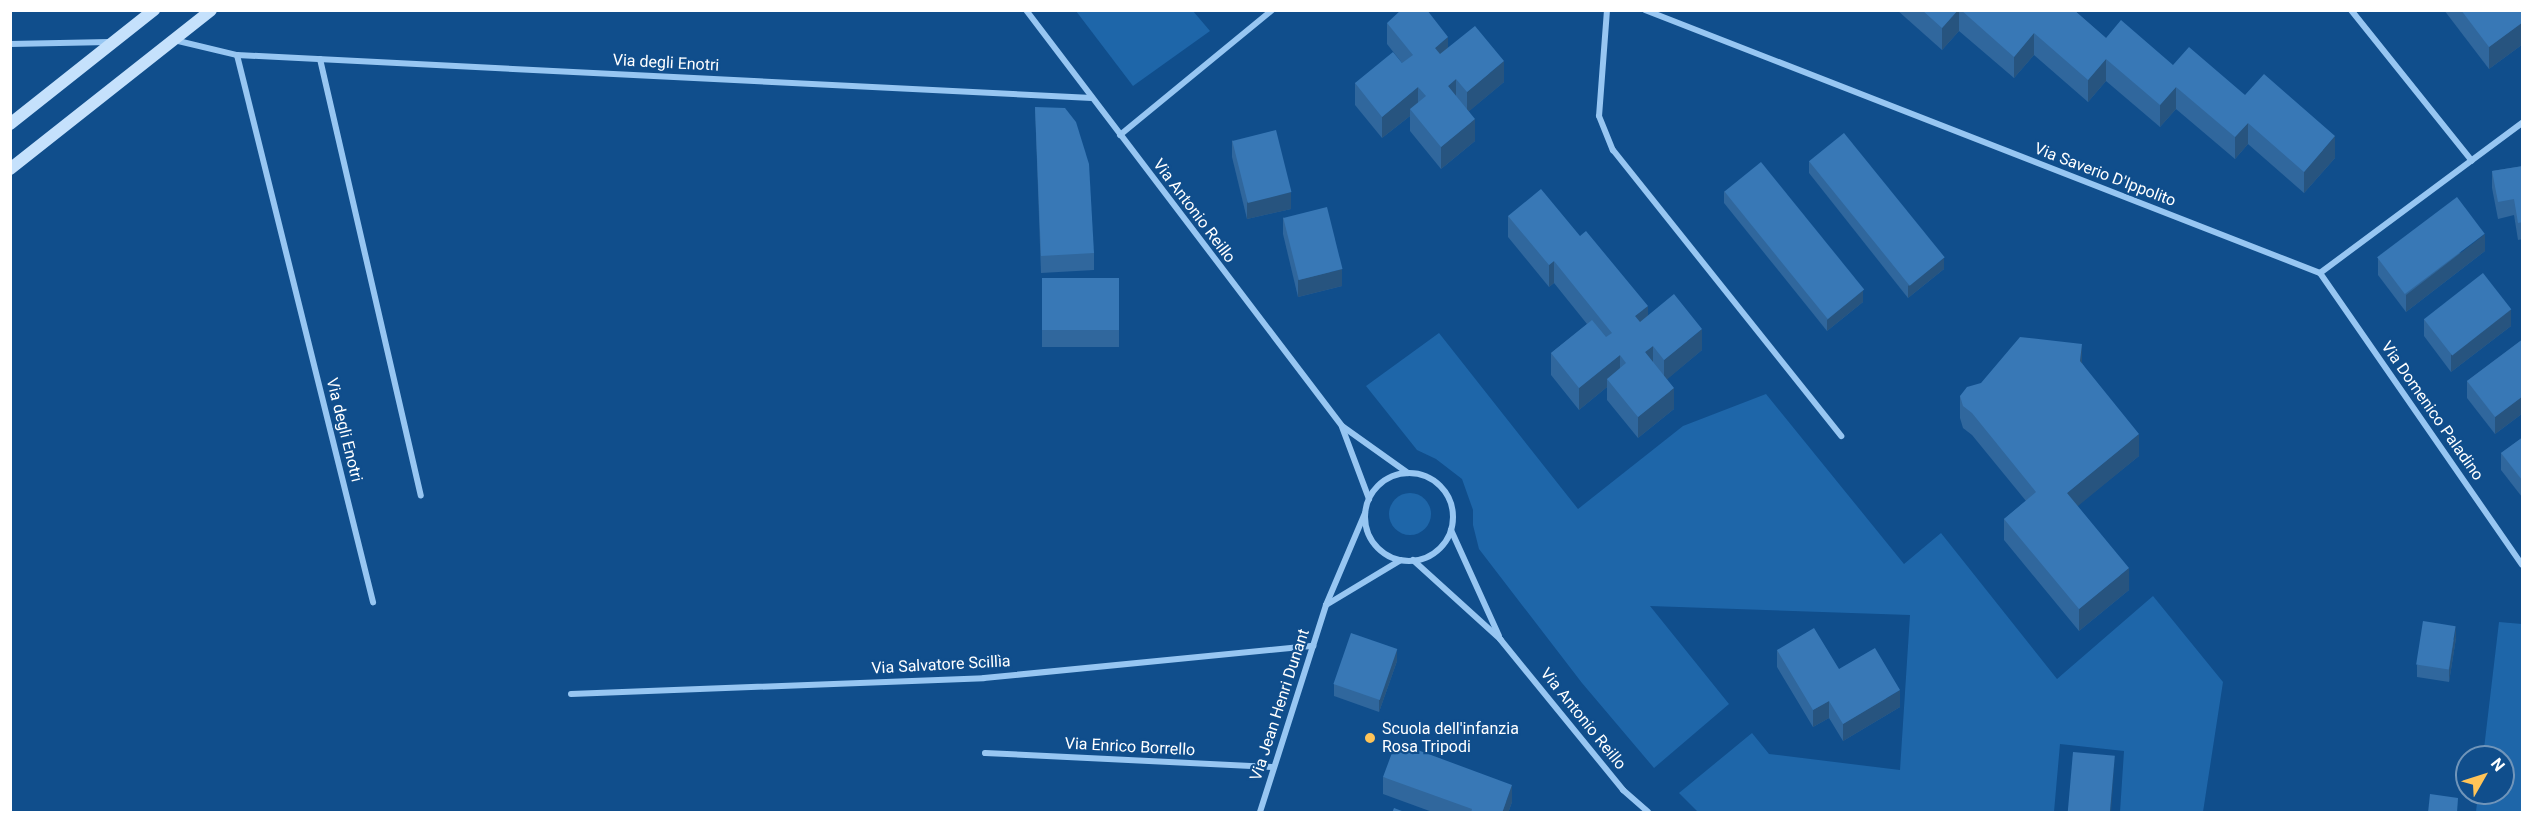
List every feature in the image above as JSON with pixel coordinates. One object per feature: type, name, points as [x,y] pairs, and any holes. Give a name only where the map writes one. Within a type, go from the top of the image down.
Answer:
[{"type":"main road","points":[[10,124],[154,10]]},
{"type":"main road","points":[[10,169],[211,10]]},
{"type":"street","name":"Via Antonio Reillo","points":[[1026,10],[1342,426],[1369,499]]},
{"type":"street","points":[[1120,135],[1272,10]]},
{"type":"street","points":[[1607,10],[1599,116],[1613,150],[1841,436]]},
{"type":"street","name":"Via Saverio D'Ippolito","points":[[1645,10],[2320,273]]},
{"type":"street","points":[[2351,10],[2472,160]]},
{"type":"street","name":"Via degli Enotri","points":[[174,40],[237,55],[1092,98]]},
{"type":"street","points":[[10,44],[113,42]]},
{"type":"street","name":"Via degli Enotri","points":[[237,55],[373,602]]},
{"type":"street","points":[[320,59],[421,495]]},
{"type":"street","points":[[2320,273],[2523,123]]},
{"type":"street","name":"Via Domenico Paladino","points":[[2320,273],[2523,565]]},
{"type":"street","name":"Via Antonio Reillo","points":[[1342,426],[1408,473]]},
{"type":"street","points":[[1408,473],[1422,475],[1434,481],[1444,490],[1452,509],[1451,530],[1437,551],[1413,560],[1401,560],[1386,554],[1375,543],[1367,529],[1365,513],[1369,499],[1384,480],[1408,473]]},
{"type":"street","name":"Via Jean Henri Dunant","points":[[1260,813],[1326,605],[1365,513]]},
{"type":"street","name":"Via Antonio Reillo","points":[[1451,530],[1500,639]]},
{"type":"street","points":[[1326,605],[1401,560]]},
{"type":"street","name":"Via Antonio Reillo","points":[[1413,560],[1500,639],[1623,790],[1648,813]]},
{"type":"street","name":"Via Salvatore Scillìa","points":[[571,694],[984,678],[1313,646]]},
{"type":"street","name":"Via Enrico Borrello","points":[[985,753],[1274,767]]},
{"type":"shaded area","points":[[1076,11],[1193,11],[1210,31],[1133,86]]},
{"type":"shaded area","points":[[1439,333],[1578,509],[1683,426],[1766,394],[1904,564],[1941,533],[2057,679],[2153,596],[2223,682],[2203,812],[2120,812],[2124,751],[2060,744],[2054,812],[1698,812],[1679,793],[1752,733],[1769,754],[1900,770],[1910,615],[1650,606],[1729,704],[1654,768],[1582,683],[1479,549],[1473,525],[1473,510],[1462,479],[1436,459],[1417,450],[1366,386]]},
{"type":"shaded area","points":[[1410,493],[1425,499],[1431,514],[1425,529],[1410,535],[1395,529],[1389,514],[1395,499]]},
{"type":"shaded area","points":[[2499,622],[2522,624],[2522,812],[2476,812],[2477,805],[2515,805],[2515,745],[2484,745]]},
{"type":"building","points":[[1401,10],[1427,10],[1448,37],[1435,48],[1440,54],[1475,26],[1504,61],[1467,92],[1456,79],[1448,86],[1475,119],[1441,147],[1410,109],[1426,96],[1418,87],[1382,117],[1355,83],[1393,52],[1402,63],[1413,55],[1387,23]]},
{"type":"building","points":[[1922,10],[1958,10],[1942,28]]},
{"type":"building","points":[[1961,10],[2074,10],[2106,38],[2121,20],[2173,65],[2189,47],[2245,95],[2264,74],[2335,136],[2304,172],[2248,123],[2235,137],[2176,87],[2160,105],[2106,59],[2088,80],[2034,33],[2014,57]]},
{"type":"building","points":[[2461,10],[2523,10],[2523,22],[2489,47]]},
{"type":"building","points":[[1035,107],[1065,108],[1076,122],[1089,164],[1094,253],[1041,256]]},
{"type":"building","points":[[1276,130],[1291,192],[1248,203],[1232,141]]},
{"type":"building","points":[[1844,133],[1945,257],[1910,286],[1809,161]]},
{"type":"building","points":[[1761,162],[1864,289],[1828,319],[1724,192]]},
{"type":"building","points":[[2523,166],[2523,222],[2518,223],[2514,199],[2498,202],[2492,171]]},
{"type":"building","points":[[1541,189],[1580,236],[1586,231],[1648,306],[1635,316],[1640,322],[1674,294],[1702,329],[1664,360],[1653,346],[1645,352],[1674,388],[1638,417],[1607,379],[1626,363],[1620,355],[1579,388],[1551,353],[1592,320],[1606,337],[1612,333],[1554,261],[1549,265],[1508,216]]},
{"type":"building","points":[[2457,197],[2485,234],[2405,294],[2377,257]]},
{"type":"building","points":[[1327,207],[1342,269],[1299,280],[1283,218]]},
{"type":"building","points":[[2483,273],[2511,309],[2452,355],[2424,319]]},
{"type":"building","points":[[1042,278],[1119,278],[1119,330],[1042,330]]},
{"type":"building","points":[[2020,337],[2082,344],[2080,361],[2139,434],[2067,493],[2129,568],[2079,609],[2004,519],[2036,492],[1972,413],[1963,406],[1960,396],[1967,387],[1981,383]]},
{"type":"building","points":[[2523,339],[2523,396],[2495,417],[2467,381]]},
{"type":"building","points":[[2523,437],[2523,479],[2522,480],[2501,453]]},
{"type":"building","points":[[2423,621],[2456,626],[2449,670],[2416,664]]},
{"type":"building","points":[[1814,628],[1839,669],[1875,648],[1900,690],[1843,724],[1829,701],[1813,710],[1777,650]]},
{"type":"building","points":[[1351,633],[1397,649],[1380,700],[1333,684]]},
{"type":"building","points":[[1396,742],[1512,785],[1502,813],[1471,813],[1472,809],[1383,777]]},
{"type":"building","points":[[2073,752],[2115,756],[2110,812],[2068,812]]},
{"type":"building","points":[[2430,794],[2455,798],[2457,813],[2428,813]]},
{"type":"building","points":[[1394,808],[1407,813],[1392,813]]},
{"type":"place","name":"Scuola dell'infanzia Rosa Tripodi","points":[[1370,738]]}]
